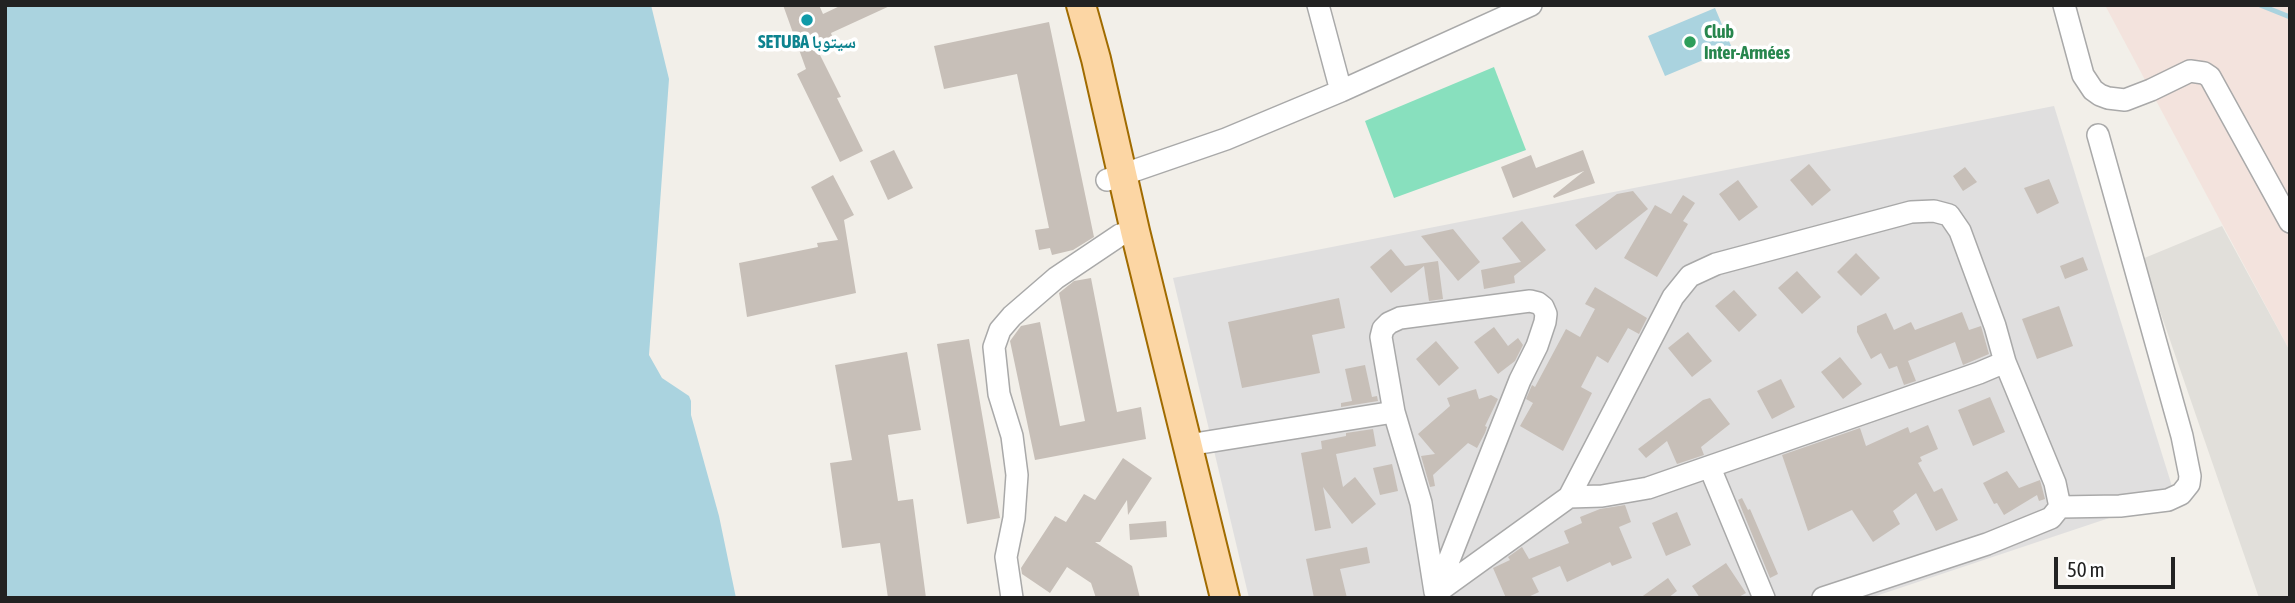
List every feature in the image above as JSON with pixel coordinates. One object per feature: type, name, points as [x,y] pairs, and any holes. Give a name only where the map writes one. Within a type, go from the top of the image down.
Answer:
[{"type":"main road","points":[[1064,5],[1115,178],[1186,461],[1225,598]]},
{"type":"main road","points":[[1081,5],[1096,59],[1115,178]]},
{"type":"main road","points":[[1186,461],[1206,598]]},
{"type":"street","points":[[1318,5],[1340,92]]},
{"type":"street","points":[[2064,5],[2083,75],[2100,95],[2125,100],[2190,71],[2204,73],[2210,77],[2290,222]]},
{"type":"street","points":[[1115,178],[1226,139],[1340,92],[1530,6]]},
{"type":"street","points":[[2060,506],[2120,506],[2168,500],[2185,489],[2190,476],[2182,436],[2098,135]]},
{"type":"street","points":[[1437,595],[1569,497],[1673,297],[1690,276],[1716,264],[1911,212],[1934,211],[1949,215],[1960,231],[1995,326],[2004,362],[2055,483],[2060,506],[2051,518],[1987,544],[1823,598]]},
{"type":"street","points":[[1012,598],[1006,557],[1014,518],[1017,475],[1012,436],[999,394],[994,346],[1000,330],[1012,316],[1056,278],[1128,233]]},
{"type":"street","points":[[1538,303],[1543,307],[1545,322],[1537,346],[1520,380],[1437,595],[1421,502],[1394,412],[1381,337],[1383,328],[1400,318],[1538,303]]},
{"type":"street","points":[[1569,497],[1602,496],[1648,488],[2004,362]]},
{"type":"street","points":[[1186,461],[1394,412]]},
{"type":"street","points":[[1710,467],[1764,598]]},
{"type":"shaded area","points":[[2290,5],[2290,351],[2106,7]]},
{"type":"shaded area","points":[[2054,106],[2175,496],[1870,598],[1249,598],[1173,278]]},
{"type":"shaded area","points":[[2222,226],[2290,351],[2290,598],[2259,598],[2142,259]]},
{"type":"green space","points":[[1494,67],[1526,150],[1394,198],[1365,121]]},
{"type":"water","points":[[5,5],[651,5],[669,79],[649,355],[662,378],[689,396],[691,401],[691,415],[719,516],[736,598],[5,598]]},
{"type":"water","name":"Club Inter-Armées","points":[[1715,8],[1732,48],[1665,76],[1648,36]]},
{"type":"building","points":[[783,5],[819,5],[823,14],[842,5],[892,5],[814,43],[841,97],[837,98],[863,151],[840,162],[797,74],[806,69]]},
{"type":"building","points":[[1049,22],[1094,237],[1073,250],[1052,255],[1050,248],[1039,250],[1035,230],[1049,228],[1017,74],[944,89],[934,46]]},
{"type":"building","points":[[894,150],[913,188],[888,200],[870,161]]},
{"type":"building","points":[[1583,150],[1595,183],[1554,198],[1553,196],[1584,171],[1513,198],[1501,167],[1531,155],[1536,168]]},
{"type":"building","points":[[1809,164],[1831,190],[1812,206],[1790,180]]},
{"type":"building","points":[[1965,167],[1977,182],[1963,191],[1953,176]]},
{"type":"building","points":[[833,175],[854,215],[844,220],[856,293],[747,317],[739,263],[818,247],[817,243],[838,240],[811,187]]},
{"type":"building","points":[[2049,179],[2059,203],[2037,214],[2024,188]]},
{"type":"building","points":[[1738,180],[1758,207],[1739,221],[1719,194]]},
{"type":"building","points":[[1633,191],[1648,209],[1596,250],[1575,225],[1617,194]]},
{"type":"building","points":[[1683,195],[1695,203],[1683,221],[1688,224],[1657,277],[1624,258],[1655,205],[1671,214]]},
{"type":"building","points":[[1522,221],[1546,250],[1514,276],[1515,283],[1484,289],[1481,270],[1521,262],[1502,238]]},
{"type":"building","points":[[1453,229],[1480,262],[1458,281],[1421,236]]},
{"type":"building","points":[[1391,249],[1405,266],[1438,261],[1443,299],[1429,301],[1424,266],[1391,293],[1370,267]]},
{"type":"building","points":[[1856,253],[1880,278],[1861,296],[1837,272]]},
{"type":"building","points":[[2083,257],[2088,270],[2065,279],[2060,266]]},
{"type":"building","points":[[1797,271],[1821,297],[1802,314],[1778,288]]},
{"type":"building","points":[[1091,278],[1117,412],[1141,407],[1146,439],[1035,460],[1010,341],[1021,326],[1040,322],[1060,426],[1085,421],[1059,293],[1074,281]]},
{"type":"building","points":[[1595,287],[1647,318],[1639,334],[1628,328],[1608,363],[1597,356],[1581,387],[1592,393],[1563,451],[1520,426],[1533,403],[1526,399],[1532,385],[1535,387],[1566,329],[1580,337],[1595,309],[1585,304]]},
{"type":"building","points":[[1734,290],[1757,315],[1739,332],[1715,306]]},
{"type":"building","points":[[1339,298],[1345,328],[1312,335],[1320,373],[1242,388],[1228,322]]},
{"type":"building","points":[[2059,306],[2073,346],[2037,359],[2022,319]]},
{"type":"building","points":[[1962,312],[1969,330],[1981,326],[1989,354],[1963,365],[1955,342],[1908,361],[1916,381],[1904,385],[1897,366],[1889,369],[1881,353],[1871,359],[1857,332],[1857,326],[1886,313],[1894,330],[1911,322],[1915,330]]},
{"type":"building","points":[[1494,327],[1508,346],[1518,338],[1523,345],[1515,361],[1498,374],[1474,342]]},
{"type":"building","points":[[1688,332],[1712,361],[1692,377],[1668,348]]},
{"type":"building","points":[[969,339],[1000,518],[967,524],[937,344]]},
{"type":"building","points":[[1436,341],[1459,368],[1439,386],[1416,359]]},
{"type":"building","points":[[907,352],[921,430],[888,435],[898,501],[913,499],[926,598],[888,598],[880,543],[842,548],[830,463],[852,460],[835,365]]},
{"type":"building","points":[[1840,357],[1862,384],[1843,399],[1821,372]]},
{"type":"building","points":[[1365,365],[1372,397],[1377,396],[1378,401],[1341,407],[1341,403],[1352,401],[1345,369]]},
{"type":"building","points":[[1781,379],[1795,407],[1772,419],[1757,391]]},
{"type":"building","points":[[1476,389],[1479,399],[1491,395],[1498,399],[1485,426],[1485,433],[1477,448],[1468,443],[1433,475],[1435,486],[1430,487],[1421,456],[1435,454],[1418,434],[1450,406],[1447,398]]},
{"type":"building","points":[[1990,397],[2005,432],[1973,446],[1958,410]]},
{"type":"building","points":[[1710,398],[1730,424],[1701,447],[1704,455],[1677,464],[1667,441],[1646,458],[1638,449],[1703,400]]},
{"type":"building","points":[[1928,425],[1938,449],[1920,457],[1922,461],[1918,463],[1934,492],[1942,488],[1958,520],[1936,531],[1916,493],[1893,511],[1900,524],[1873,542],[1852,510],[1808,531],[1782,455],[1860,428],[1866,446],[1908,427],[1910,433]]},
{"type":"building","points":[[1373,429],[1376,446],[1336,454],[1343,487],[1355,477],[1376,504],[1352,524],[1323,487],[1331,528],[1315,531],[1301,453],[1322,449],[1321,441],[1346,436],[1346,433]]},
{"type":"building","points":[[1123,458],[1152,478],[1128,515],[1127,500],[1100,542],[1095,542],[1132,566],[1140,598],[1096,598],[1091,583],[1067,567],[1050,593],[1022,574],[1021,568],[1055,516],[1066,522],[1084,494],[1095,500]]},
{"type":"building","points":[[1392,464],[1398,491],[1380,495],[1373,468]]},
{"type":"building","points":[[2007,471],[2019,488],[2040,480],[2045,499],[2039,501],[2037,495],[2004,515],[1997,503],[1994,504],[1983,483]]},
{"type":"building","points":[[1742,498],[1748,510],[1750,509],[1778,574],[1770,578],[1738,500]]},
{"type":"building","points":[[1625,505],[1631,522],[1619,527],[1632,558],[1612,566],[1610,562],[1567,582],[1560,566],[1532,578],[1539,592],[1526,598],[1506,598],[1493,568],[1510,560],[1508,557],[1522,547],[1529,559],[1569,543],[1564,531],[1582,523],[1580,517],[1600,509]]},
{"type":"building","points":[[1677,512],[1691,545],[1666,556],[1652,523]]},
{"type":"building","points":[[1166,521],[1167,537],[1130,540],[1129,524]]},
{"type":"building","points":[[1367,547],[1370,563],[1340,569],[1347,598],[1314,598],[1306,559]]},
{"type":"building","points":[[1726,563],[1746,593],[1737,598],[1700,598],[1692,586]]},
{"type":"building","points":[[1668,578],[1677,591],[1668,598],[1640,598]]},
{"type":"waterway","points":[[2260,5],[2290,17]]},
{"type":"place","name":"SETUBA سيتوبا","points":[[807,20]]},
{"type":"place","name":"Club Inter-Armées","points":[[1690,42]]}]
